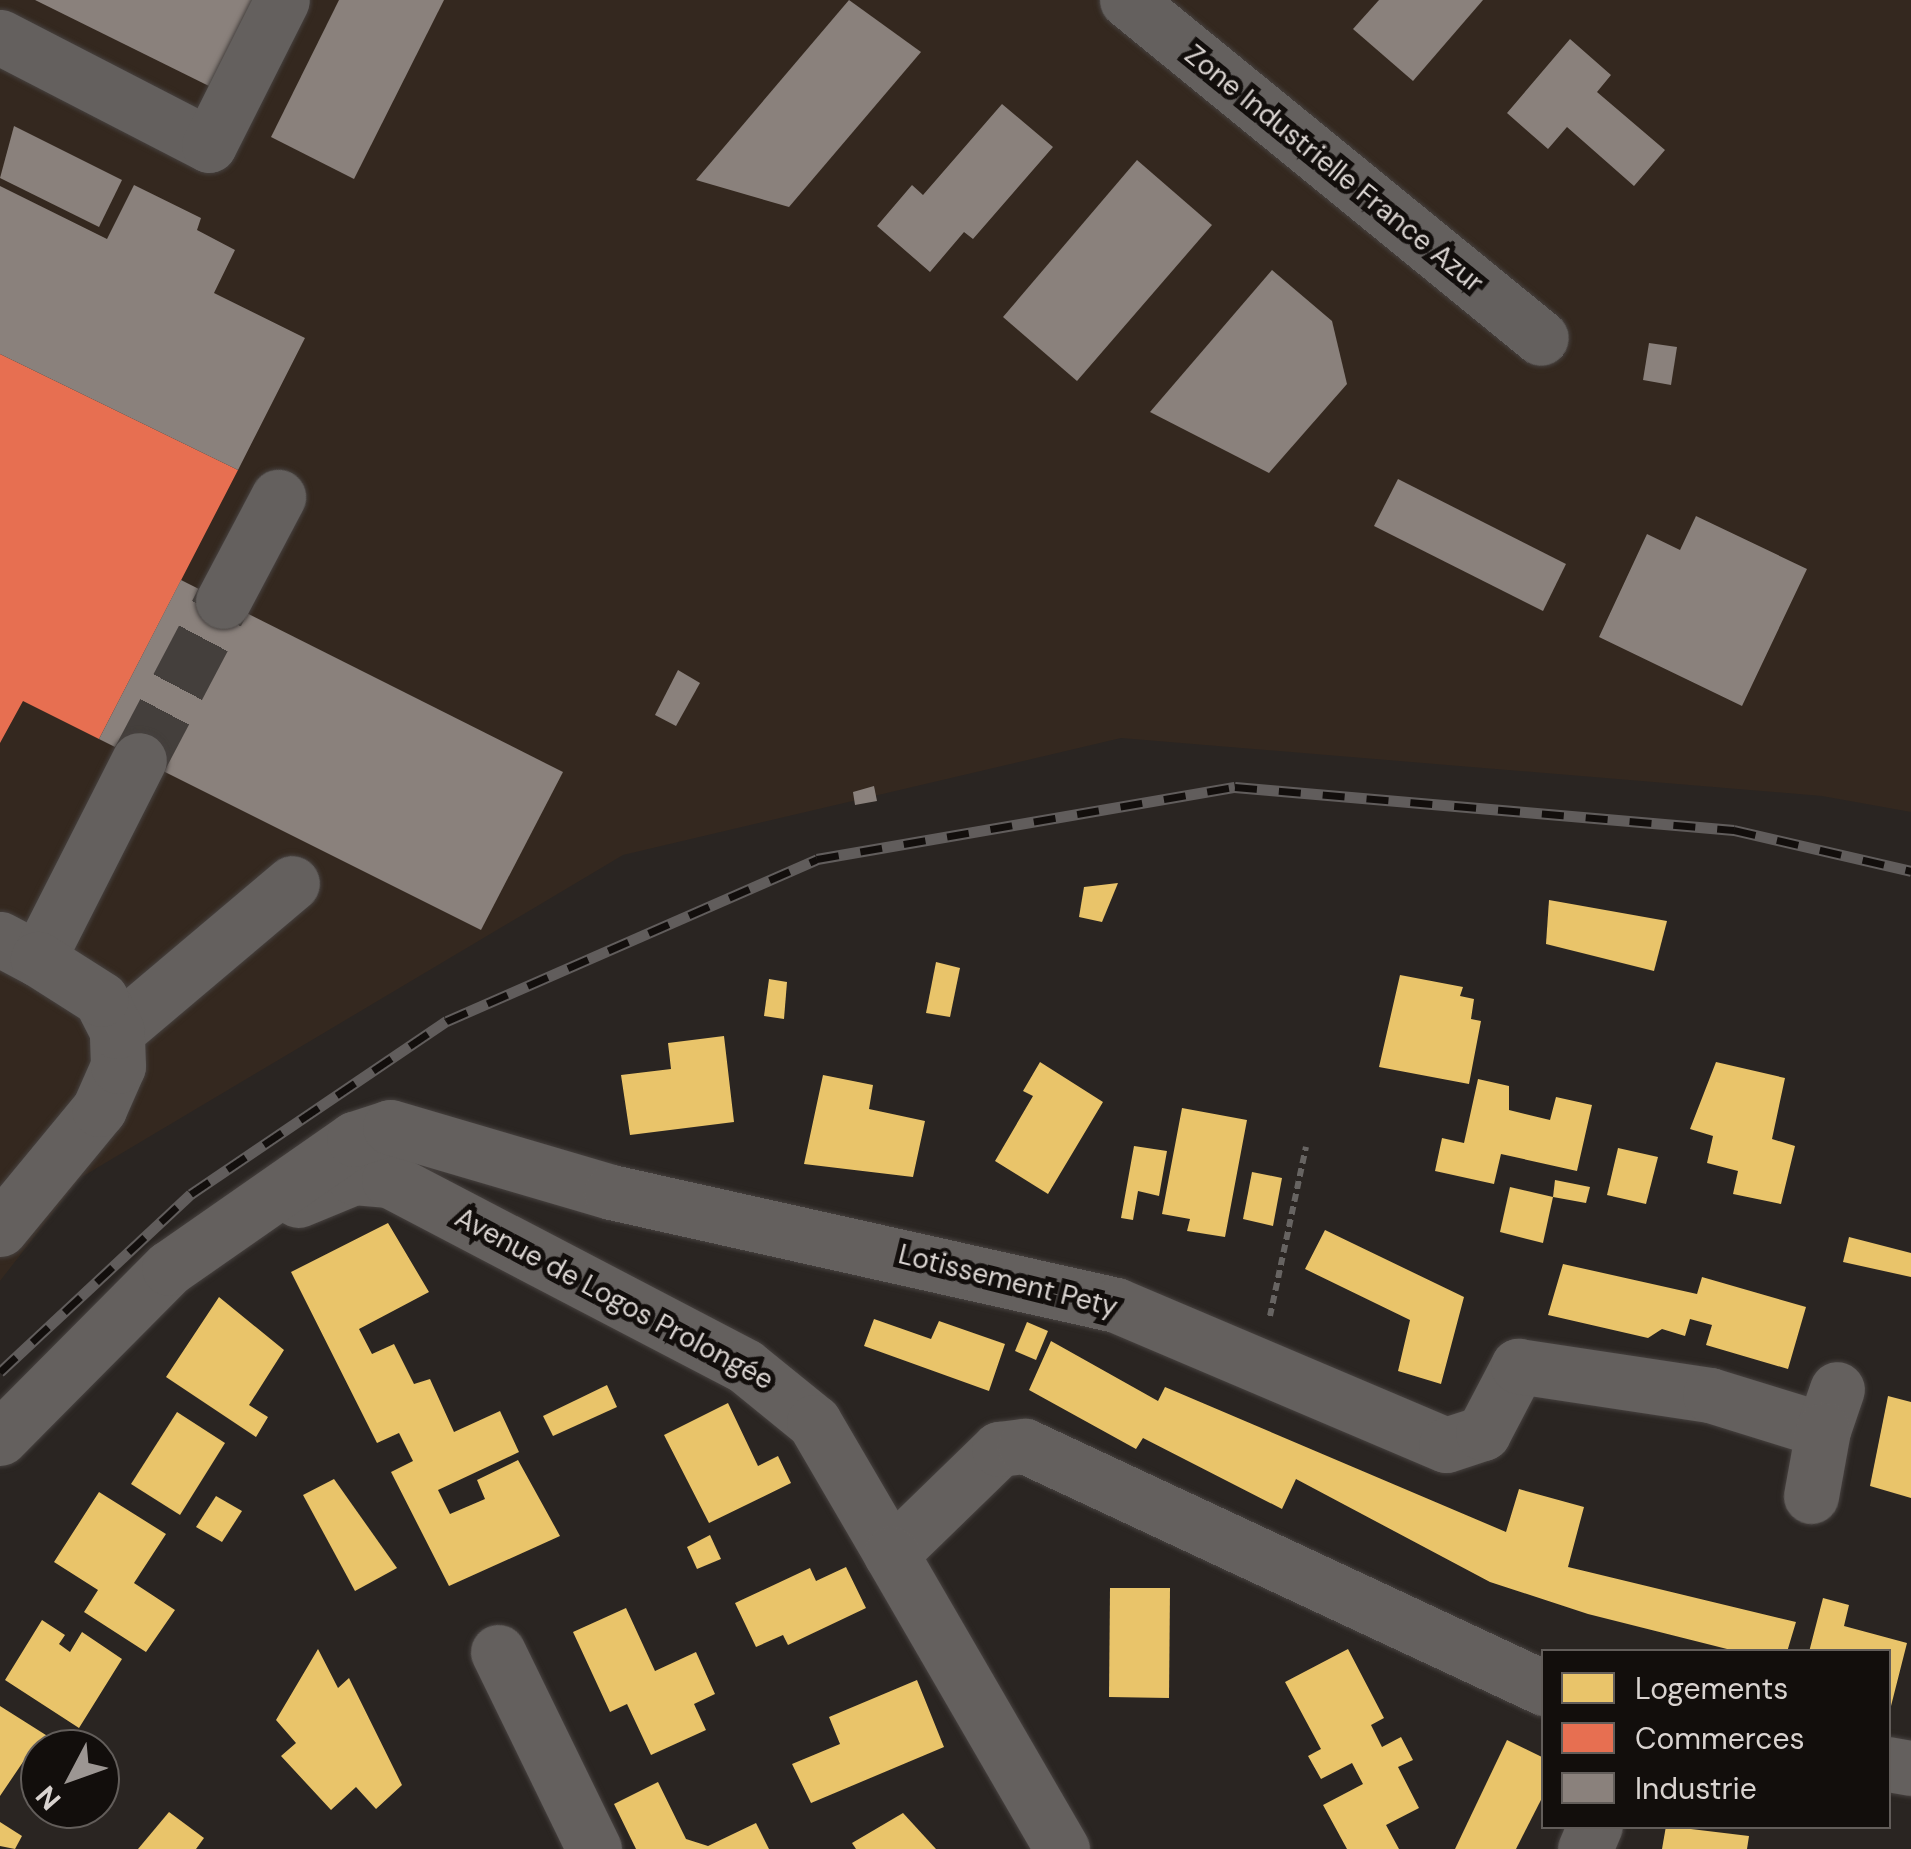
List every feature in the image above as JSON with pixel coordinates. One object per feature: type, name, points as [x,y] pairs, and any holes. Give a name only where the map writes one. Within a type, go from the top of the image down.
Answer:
[{"type":"street","points":[[0,37],[209,145],[282,0]]},
{"type":"street","name":"Zone Industrielle France Azur","points":[[1128,0],[1541,338]]},
{"type":"street","points":[[223,601],[278,497]]},
{"type":"street","points":[[0,1229],[99,1109],[118,1066],[118,1032],[101,999],[19,949],[140,760]]},
{"type":"street","points":[[118,1032],[292,883]]},
{"type":"street","name":"Lotissement Pety","points":[[234,1223],[354,1138],[390,1127],[611,1192],[1058,1288],[1259,1366],[1446,1445],[1483,1433],[1506,1377],[1533,1365],[1710,1395],[1830,1409],[1810,1496]]},
{"type":"street","name":"Avenue de Logos Prolongée","points":[[234,1223],[354,1178],[390,1180],[785,1391],[891,1554],[1062,1849]]},
{"type":"street","points":[[0,1438],[169,1268],[234,1223]]},
{"type":"street","points":[[891,1554],[999,1449],[1026,1446],[1541,1687]]},
{"type":"street","points":[[498,1652],[594,1849]]},
{"type":"path","points":[[1259,1366],[1306,1147]]},
{"type":"shaded area","points":[[0,0],[1911,0],[1911,812],[1822,796],[1121,738],[623,855],[80,1178],[0,1281]]},
{"type":"building: Logements","points":[[1118,883],[1102,922],[1079,917],[1084,887]]},
{"type":"building: Logements","points":[[1549,900],[1667,921],[1654,971],[1546,944]]},
{"type":"building: Logements","points":[[936,962],[960,968],[950,1017],[926,1013]]},
{"type":"building: Logements","points":[[1400,975],[1463,987],[1460,996],[1474,999],[1471,1019],[1481,1021],[1469,1084],[1379,1067]]},
{"type":"building: Logements","points":[[769,979],[787,982],[784,1019],[764,1016]]},
{"type":"building: Logements","points":[[724,1036],[734,1122],[630,1135],[621,1075],[671,1069],[668,1043]]},
{"type":"building: Logements","points":[[1040,1062],[1103,1102],[1048,1194],[995,1161],[1033,1096],[1023,1091]]},
{"type":"building: Logements","points":[[1716,1062],[1785,1078],[1772,1139],[1795,1146],[1781,1204],[1733,1194],[1738,1171],[1707,1163],[1713,1136],[1690,1129]]},
{"type":"building: Logements","points":[[823,1075],[873,1085],[869,1109],[925,1121],[913,1177],[804,1164]]},
{"type":"building: Logements","points":[[1478,1079],[1509,1086],[1509,1110],[1550,1120],[1556,1097],[1592,1105],[1577,1171],[1501,1154],[1494,1184],[1435,1171],[1442,1138],[1464,1143]]},
{"type":"building: Logements","points":[[1182,1108],[1247,1120],[1225,1237],[1187,1231],[1190,1219],[1162,1214]]},
{"type":"building: Logements","points":[[1134,1146],[1167,1151],[1159,1196],[1138,1191],[1133,1220],[1121,1218]]},
{"type":"building: Logements","points":[[1618,1148],[1658,1157],[1646,1204],[1607,1195]]},
{"type":"building: Logements","points":[[1252,1172],[1282,1178],[1273,1226],[1243,1219]]},
{"type":"building: Logements","points":[[1555,1180],[1590,1187],[1586,1203],[1553,1197]]},
{"type":"building: Logements","points":[[1510,1187],[1553,1197],[1543,1243],[1500,1232]]},
{"type":"building: Logements","points":[[388,1223],[429,1292],[359,1329],[372,1354],[394,1344],[414,1384],[430,1379],[454,1432],[500,1411],[519,1452],[438,1490],[450,1514],[485,1499],[477,1480],[518,1460],[560,1536],[449,1586],[391,1472],[413,1461],[399,1433],[377,1443],[291,1272]]},
{"type":"building: Logements","points":[[1325,1230],[1464,1297],[1441,1384],[1398,1371],[1410,1320],[1305,1269]]},
{"type":"building: Logements","points":[[1849,1237],[1911,1253],[1911,1277],[1843,1262]]},
{"type":"building: Logements","points":[[1563,1264],[1697,1294],[1702,1277],[1806,1307],[1788,1369],[1706,1345],[1712,1325],[1690,1319],[1685,1336],[1662,1329],[1648,1338],[1548,1315]]},
{"type":"building: Logements","points":[[219,1297],[284,1350],[249,1405],[268,1417],[256,1437],[166,1377]]},
{"type":"building: Logements","points":[[874,1319],[931,1339],[939,1321],[1005,1344],[989,1391],[864,1346]]},
{"type":"building: Logements","points":[[1027,1322],[1048,1331],[1036,1360],[1015,1351]]},
{"type":"building: Logements","points":[[1051,1341],[1158,1401],[1165,1387],[1506,1532],[1519,1489],[1584,1507],[1568,1567],[1796,1622],[1788,1649],[1727,1649],[1588,1614],[1490,1582],[1296,1479],[1282,1509],[1143,1438],[1136,1449],[1029,1390]]},
{"type":"building: Logements","points":[[607,1385],[617,1407],[553,1436],[543,1416]]},
{"type":"building: Logements","points":[[1888,1396],[1911,1402],[1911,1498],[1870,1486]]},
{"type":"building: Logements","points":[[728,1403],[758,1466],[778,1456],[791,1483],[709,1523],[664,1435]]},
{"type":"building: Logements","points":[[177,1412],[225,1443],[180,1515],[131,1484]]},
{"type":"building: Logements","points":[[334,1479],[397,1568],[355,1591],[303,1495]]},
{"type":"building: Logements","points":[[99,1492],[166,1534],[134,1583],[175,1610],[146,1652],[84,1612],[98,1590],[54,1562]]},
{"type":"building: Logements","points":[[216,1496],[242,1511],[222,1542],[196,1527]]},
{"type":"building: Logements","points":[[710,1535],[721,1559],[697,1569],[687,1547]]},
{"type":"building: Logements","points":[[846,1567],[866,1608],[788,1645],[783,1635],[756,1647],[735,1603],[810,1568],[816,1581]]},
{"type":"building: Logements","points":[[1110,1588],[1170,1588],[1169,1698],[1109,1697]]},
{"type":"building: Logements","points":[[1823,1598],[1849,1605],[1844,1626],[1907,1643],[1891,1706],[1891,1649],[1810,1649]]},
{"type":"building: Logements","points":[[626,1608],[655,1671],[696,1652],[715,1694],[694,1704],[706,1730],[651,1755],[627,1704],[610,1712],[573,1632]]},
{"type":"building: Logements","points":[[42,1620],[65,1635],[59,1644],[70,1652],[82,1632],[122,1659],[79,1728],[5,1680]]},
{"type":"building: Logements","points":[[318,1649],[338,1688],[349,1678],[402,1785],[376,1809],[356,1787],[331,1810],[281,1756],[296,1743],[276,1720]]},
{"type":"building: Logements","points":[[1348,1649],[1384,1718],[1371,1725],[1382,1747],[1401,1737],[1413,1760],[1398,1767],[1419,1808],[1386,1825],[1399,1849],[1347,1849],[1323,1805],[1363,1784],[1352,1763],[1321,1779],[1308,1756],[1321,1749],[1285,1682]]},
{"type":"building: Logements","points":[[917,1680],[944,1747],[811,1803],[792,1764],[840,1744],[829,1717]]},
{"type":"building: Logements","points":[[0,1706],[36,1729],[20,1729],[20,1766],[0,1796]]},
{"type":"building: Logements","points":[[1507,1740],[1541,1757],[1541,1800],[1516,1849],[1455,1849]]},
{"type":"building: Logements","points":[[658,1782],[686,1839],[708,1846],[756,1823],[769,1849],[636,1849],[614,1804]]},
{"type":"building: Logements","points":[[169,1812],[204,1838],[196,1849],[138,1849]]},
{"type":"building: Logements","points":[[903,1813],[936,1849],[856,1849],[852,1843]]},
{"type":"building: Logements","points":[[0,1822],[22,1836],[15,1849],[0,1846]]},
{"type":"building: Logements","points":[[1665,1829],[1749,1836],[1747,1849],[1662,1849]]},
{"type":"building: Commerces","points":[[0,354],[238,470],[99,739],[23,701],[0,743]]},
{"type":"building: Industrie","points":[[35,0],[259,0],[215,89]]},
{"type":"building: Industrie","points":[[339,0],[444,0],[354,179],[271,137]]},
{"type":"building: Industrie","points":[[849,0],[921,52],[789,207],[696,180]]},
{"type":"building: Industrie","points":[[1379,0],[1483,0],[1413,81],[1353,29]]},
{"type":"building: Industrie","points":[[1570,39],[1611,75],[1597,92],[1665,150],[1634,186],[1567,127],[1548,149],[1507,113]]},
{"type":"building: Industrie","points":[[1002,104],[1053,147],[973,239],[964,232],[930,272],[877,226],[912,185],[923,195]]},
{"type":"building: Industrie","points":[[14,126],[122,180],[99,227],[0,178]]},
{"type":"building: Industrie","points":[[1137,160],[1212,225],[1077,381],[1003,317]]},
{"type":"building: Industrie","points":[[134,185],[201,218],[197,230],[235,250],[214,293],[305,338],[238,470],[0,354],[0,186],[107,239]]},
{"type":"building: Industrie","points":[[1272,270],[1332,321],[1347,384],[1269,473],[1150,412]]},
{"type":"building: Industrie","points":[[1649,343],[1677,347],[1671,385],[1643,380]]},
{"type":"building: Industrie","points":[[1398,479],[1566,564],[1543,611],[1374,526]]},
{"type":"building: Industrie","points":[[1696,516],[1807,569],[1742,706],[1599,637],[1647,534],[1680,550]]},
{"type":"building: Industrie","points":[[181,580],[563,772],[481,930],[99,739]]},
{"type":"building: Industrie","points":[[678,670],[700,683],[676,726],[655,715]]},
{"type":"building: Industrie","points":[[874,786],[877,801],[855,805],[853,792]]},
{"type":"tunnel","points":[[139,760],[223,601]]},
{"type":"railway","points":[[0,1372],[191,1194],[447,1021],[817,859],[1235,787],[1734,830],[1911,871]]}]
